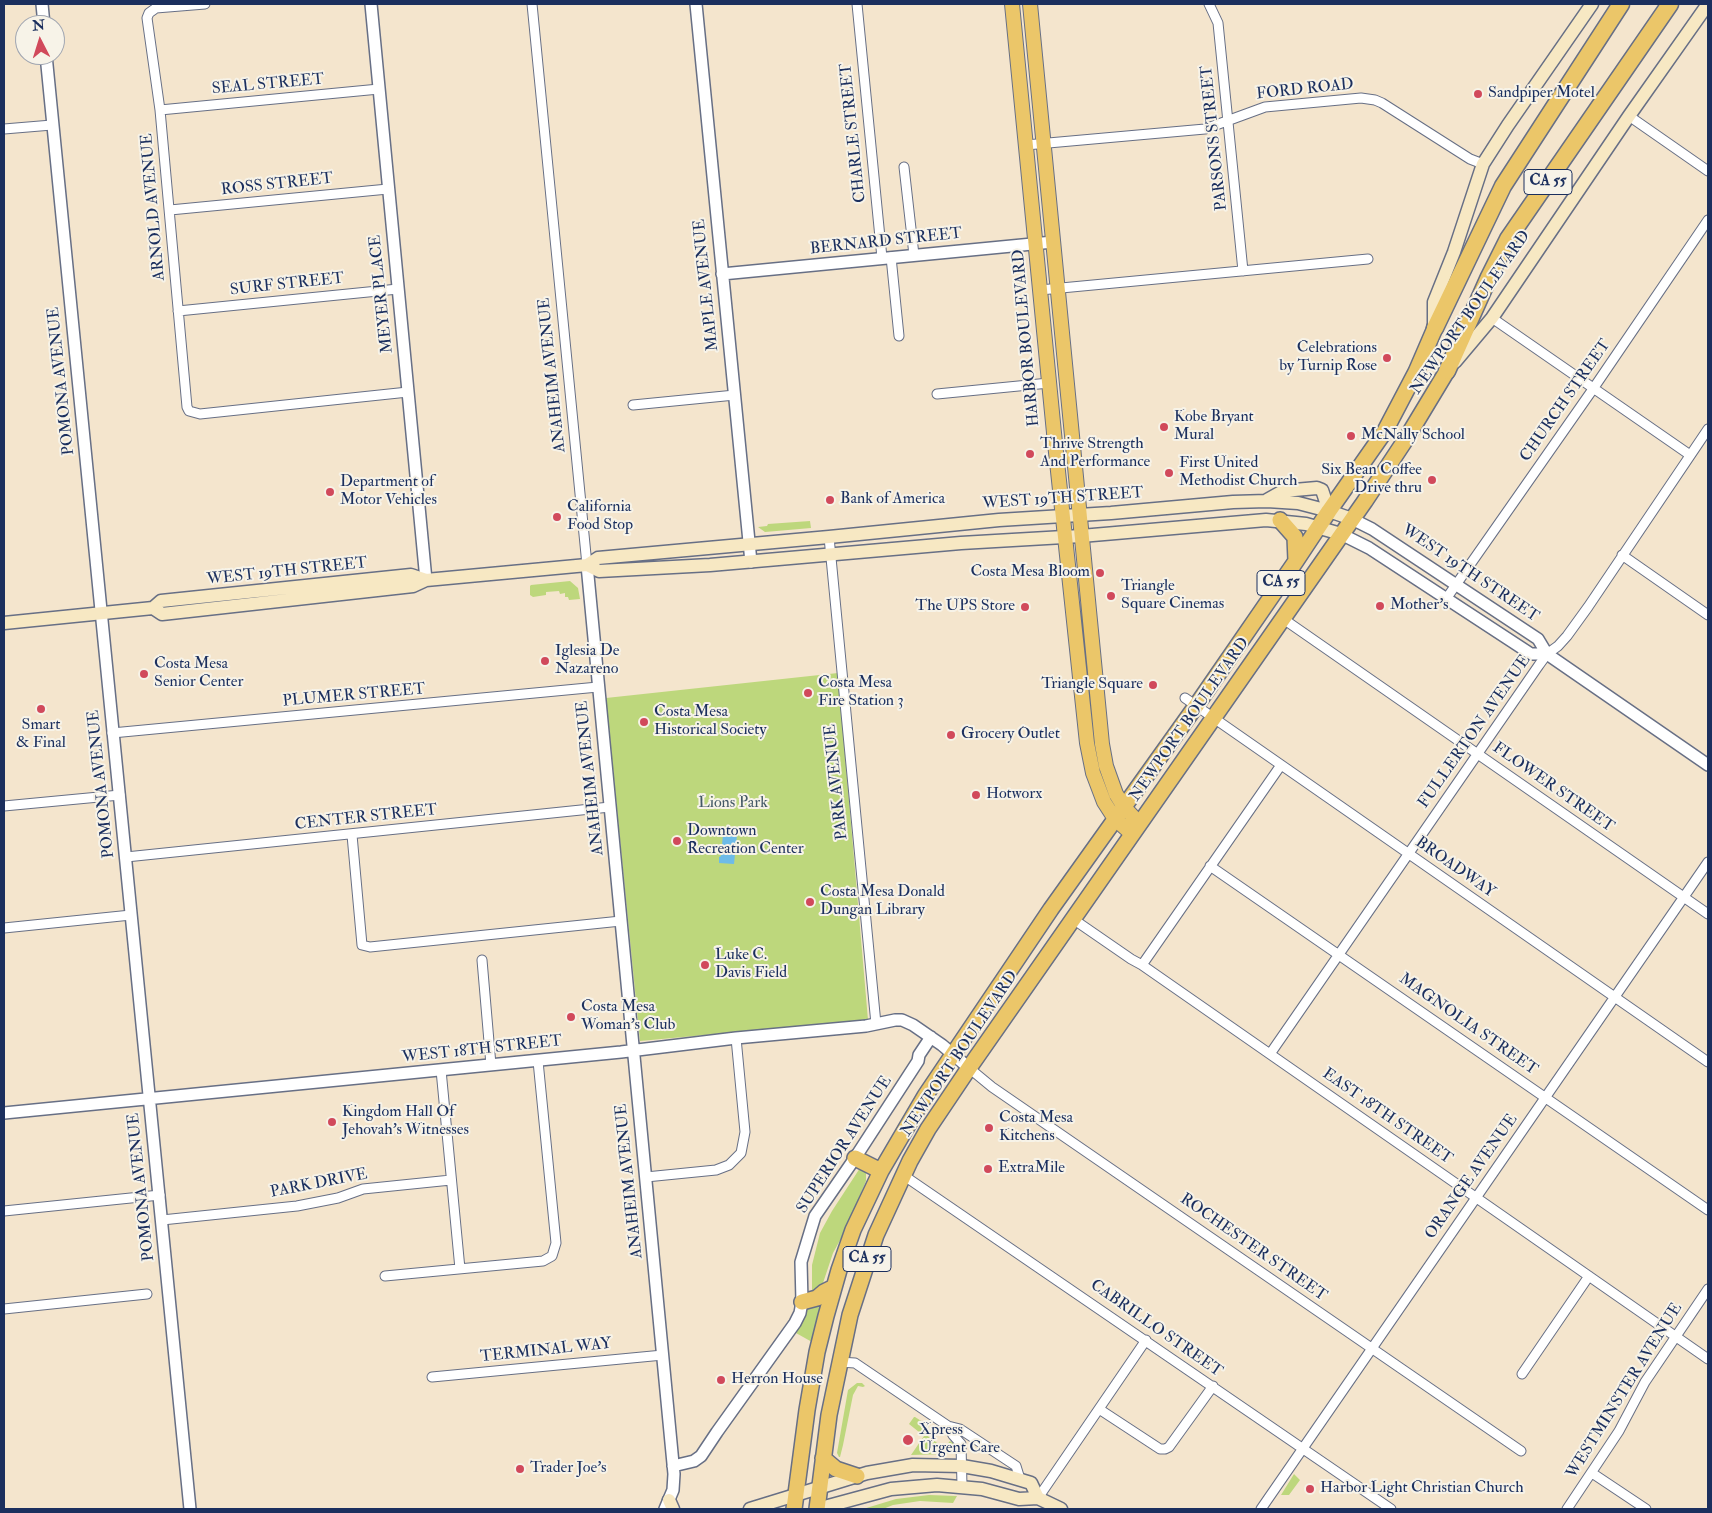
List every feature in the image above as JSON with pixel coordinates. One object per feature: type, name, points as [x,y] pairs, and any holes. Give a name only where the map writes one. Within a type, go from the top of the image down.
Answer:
[{"type":"highway","name":"CA 55","points":[[1434,328],[1503,186],[1621,4]]},
{"type":"highway","name":"CA 55","points":[[1447,372],[1508,239],[1670,4]]},
{"type":"highway","name":"NEWPORT BOULEVARD","points":[[795,1502],[812,1379],[834,1287],[853,1230],[880,1171],[953,1054],[1119,813],[1190,702],[1296,561],[1385,431],[1416,372],[1434,328]]},
{"type":"highway","name":"NEWPORT BOULEVARD","points":[[817,1509],[823,1458],[839,1362],[850,1315],[876,1235],[903,1175],[928,1129],[1352,519],[1406,439],[1447,372]]},
{"type":"highway","points":[[1280,520],[1295,537],[1296,561]]},
{"type":"highway","points":[[855,1158],[880,1171]]},
{"type":"highway","points":[[802,1302],[817,1298],[834,1287]]},
{"type":"highway","points":[[823,1458],[836,1469],[857,1476]]},
{"type":"main road","name":"HARBOR BOULEVARD","points":[[1012,4],[1064,537],[1087,743],[1104,802],[1136,828]]},
{"type":"main road","name":"HARBOR BOULEVARD","points":[[1030,4],[1102,744],[1110,780],[1116,794],[1119,813]]},
{"type":"main road","name":"NEWPORT BOULEVARD","points":[[1434,328],[1434,302],[1454,252],[1483,164],[1592,4]]},
{"type":"main road","name":"NEWPORT BOULEVARD","points":[[1447,372],[1492,318],[1629,116],[1708,4]]},
{"type":"main road","points":[[1266,500],[1283,491],[1317,488],[1322,490],[1329,511]]},
{"type":"main road","name":"WEST 19TH STREET","points":[[4,623],[153,608],[161,601],[412,575],[426,580],[587,565],[598,558],[1062,515],[1111,513],[1266,500],[1298,503],[1352,519]]},
{"type":"main road","name":"WEST 19TH STREET","points":[[587,565],[599,571],[751,562],[961,543],[1081,536],[1266,520],[1280,520],[1319,526],[1341,534]]},
{"type":"main road","points":[[750,1509],[795,1502],[820,1488],[857,1476],[894,1467],[913,1465],[962,1466],[991,1471],[1031,1483],[1038,1498]]},
{"type":"main road","points":[[817,1509],[843,1506],[883,1491],[904,1486],[938,1484],[982,1489],[1019,1499],[1038,1498],[1060,1509]]},
{"type":"street","name":"ARNOLD AVENUE","points":[[205,4],[152,9],[147,18],[160,110],[186,407],[190,411],[200,414],[408,392]]},
{"type":"street","name":"MEYER PLACE","points":[[371,4],[426,580]]},
{"type":"street","name":"ANAHEIM AVENUE","points":[[532,4],[663,1355],[674,1482],[670,1502]]},
{"type":"street","name":"MAPLE AVENUE","points":[[696,4],[751,562]]},
{"type":"street","name":"CHARLE STREET","points":[[857,4],[886,258],[899,336]]},
{"type":"street","name":"PARSONS STREET","points":[[1209,4],[1218,23],[1243,271]]},
{"type":"street","name":"POMONA AVENUE","points":[[47,65],[190,1509]]},
{"type":"street","name":"SEAL STREET","points":[[160,110],[379,89]]},
{"type":"street","name":"FORD ROAD","points":[[1026,145],[1205,129],[1265,107],[1361,98],[1375,100],[1470,160],[1483,164]]},
{"type":"street","points":[[1629,116],[1708,171]]},
{"type":"street","points":[[4,129],[52,125]]},
{"type":"street","points":[[904,167],[914,255]]},
{"type":"street","name":"ROSS STREET","points":[[170,210],[388,189]]},
{"type":"street","name":"CHURCH STREET","points":[[1446,599],[1593,389],[1708,220]]},
{"type":"street","name":"BERNARD STREET","points":[[722,274],[1053,242]]},
{"type":"street","points":[[1040,290],[1368,259]]},
{"type":"street","name":"SURF STREET","points":[[178,311],[398,289]]},
{"type":"street","points":[[1492,318],[1690,455]]},
{"type":"street","points":[[937,394],[1049,383]]},
{"type":"street","points":[[634,405],[735,395]]},
{"type":"street","name":"FULLERTON AVENUE","points":[[1270,1054],[1547,654],[1567,636],[1708,429]]},
{"type":"street","name":"WEST 19TH STREET","points":[[1352,519],[1372,529],[1538,639],[1547,654]]},
{"type":"street","name":"WEST 19TH STREET","points":[[1341,534],[1368,548],[1531,654],[1547,654]]},
{"type":"street","name":"PARK AVENUE","points":[[829,537],[876,1024]]},
{"type":"street","points":[[1622,556],[1708,615]]},
{"type":"street","name":"FLOWER STREET","points":[[1282,618],[1708,914]]},
{"type":"street","points":[[1547,654],[1708,765]]},
{"type":"street","name":"PLUMER STREET","points":[[112,733],[598,686]]},
{"type":"street","name":"BROADWAY","points":[[1190,702],[1708,1062]]},
{"type":"street","points":[[1142,965],[1281,765]]},
{"type":"street","points":[[4,806],[120,795]]},
{"type":"street","name":"CENTER STREET","points":[[126,857],[610,807]]},
{"type":"street","points":[[352,835],[362,945],[370,947],[621,921]]},
{"type":"street","name":"ORANGE AVENUE","points":[[1260,1509],[1708,862]]},
{"type":"street","name":"MAGNOLIA STREET","points":[[1210,866],[1708,1210]]},
{"type":"street","points":[[4,928],[131,915]]},
{"type":"street","name":"EAST 18TH STREET","points":[[1073,919],[1708,1359]]},
{"type":"street","points":[[482,960],[492,1066]]},
{"type":"street","name":"WEST 18TH STREET","points":[[4,1113],[492,1066],[736,1038],[866,1026],[887,1020],[902,1020],[913,1025],[969,1068]]},
{"type":"street","name":"SUPERIOR AVENUE","points":[[673,1466],[694,1461],[701,1456],[716,1432],[795,1323],[800,1313],[802,1302],[801,1262],[815,1216],[918,1061],[919,1055],[931,1037]]},
{"type":"street","points":[[646,1178],[716,1170],[729,1165],[740,1153],[745,1132],[736,1038]]},
{"type":"street","points":[[385,1276],[543,1261],[552,1256],[556,1243],[538,1061]]},
{"type":"street","name":"ROCHESTER STREET","points":[[969,1068],[992,1087],[1521,1451]]},
{"type":"street","points":[[441,1070],[460,1269]]},
{"type":"street","name":"CABRILLO STREET","points":[[903,1175],[1391,1509]]},
{"type":"street","name":"PARK DRIVE","points":[[162,1220],[297,1206],[338,1198],[363,1189],[452,1180]]},
{"type":"street","points":[[4,1211],[160,1196]]},
{"type":"street","points":[[1522,1374],[1589,1276]]},
{"type":"street","name":"WESTMINSTER AVENUE","points":[[1567,1509],[1619,1431],[1645,1382],[1708,1289]]},
{"type":"street","points":[[4,1309],[147,1294]]},
{"type":"street","points":[[1038,1498],[1146,1340]]},
{"type":"street","name":"TERMINAL WAY","points":[[432,1377],[663,1355]]},
{"type":"street","points":[[839,1362],[855,1363],[948,1426],[960,1429],[1016,1466],[1020,1479]]},
{"type":"street","points":[[1099,1409],[1160,1450],[1165,1449],[1169,1447],[1213,1386]]},
{"type":"street","points":[[948,1426],[961,1444],[962,1486]]},
{"type":"street","points":[[1592,1473],[1646,1509]]},
{"type":"green space","points":[[810,521],[811,528],[765,532],[758,527],[767,526],[768,524]]},
{"type":"green space","points":[[570,581],[578,588],[580,599],[569,600],[568,597],[565,597],[565,593],[560,594],[559,591],[546,592],[546,595],[533,597],[530,595],[531,585]]},
{"type":"green space","name":"Lions Park","points":[[838,673],[868,1020],[640,1041],[606,698]]},
{"type":"green space","points":[[860,1168],[866,1173],[866,1181],[844,1233],[833,1253],[821,1289],[812,1294],[812,1265],[820,1233]]},
{"type":"green space","points":[[823,1298],[812,1342],[796,1333],[804,1318],[807,1304]]},
{"type":"green space","points":[[857,1383],[862,1383],[865,1386],[858,1386],[853,1395],[839,1457],[837,1453],[848,1390]]},
{"type":"green space","points":[[914,1417],[929,1426],[925,1434],[944,1448],[950,1441],[953,1443],[955,1447],[954,1452],[947,1454],[911,1455],[924,1436],[909,1424]]},
{"type":"green space","points":[[1294,1474],[1300,1480],[1289,1495],[1281,1495]]},
{"type":"green space","points":[[929,1495],[957,1496],[953,1503],[920,1501],[893,1505],[883,1509],[863,1509],[896,1499]]},
{"type":"water","points":[[723,834],[737,835],[734,864],[719,863]]},
{"type":"place","name":"Sandpiper Motel","points":[[1478,94]]},
{"type":"place","name":"Celebrations by Turnip Rose","points":[[1387,358]]},
{"type":"place","name":"Kobe Bryant Mural","points":[[1164,427]]},
{"type":"place","name":"McNally School","points":[[1351,436]]},
{"type":"place","name":"Thrive Strength And Performance","points":[[1030,454]]},
{"type":"place","name":"First United Methodist Church","points":[[1169,473]]},
{"type":"place","name":"Six Bean Coffee Drive thru","points":[[1432,480]]},
{"type":"place","name":"Department of Motor Vehicles","points":[[330,492]]},
{"type":"place","name":"Bank of America","points":[[830,500]]},
{"type":"place","name":"California Food Stop","points":[[557,517]]},
{"type":"place","name":"Costa Mesa Bloom","points":[[1100,573]]},
{"type":"place","name":"Triangle Square Cinemas","points":[[1111,596]]},
{"type":"place","name":"Mother's","points":[[1380,606]]},
{"type":"place","name":"The UPS Store","points":[[1025,607]]},
{"type":"place","name":"Iglesia De Nazareno","points":[[545,661]]},
{"type":"place","name":"Costa Mesa Senior Center","points":[[144,674]]},
{"type":"place","name":"Triangle Square","points":[[1153,685]]},
{"type":"place","name":"Costa Mesa Fire Station 3","points":[[808,693]]},
{"type":"place","name":"Smart & Final","points":[[41,709]]},
{"type":"place","name":"Costa Mesa Historical Society","points":[[644,722]]},
{"type":"place","name":"Grocery Outlet","points":[[951,735]]},
{"type":"place","name":"Hotworx","points":[[976,795]]},
{"type":"place","name":"Downtown Recreation Center","points":[[677,841]]},
{"type":"place","name":"Costa Mesa Donald Dungan Library","points":[[810,902]]},
{"type":"place","name":"Luke C. Davis Field","points":[[705,965]]},
{"type":"place","name":"Costa Mesa Woman's Club","points":[[571,1017]]},
{"type":"place","name":"Kingdom Hall Of Jehovah's Witnesses","points":[[332,1122]]},
{"type":"place","name":"Costa Mesa Kitchens","points":[[989,1128]]},
{"type":"place","name":"ExtraMile","points":[[988,1169]]},
{"type":"place","name":"Herron House","points":[[721,1380]]},
{"type":"place","name":"Xpress Urgent Care","points":[[908,1440]]},
{"type":"place","name":"Trader Joe's","points":[[520,1469]]},
{"type":"place","name":"Harbor Light Christian Church","points":[[1310,1489]]}]
